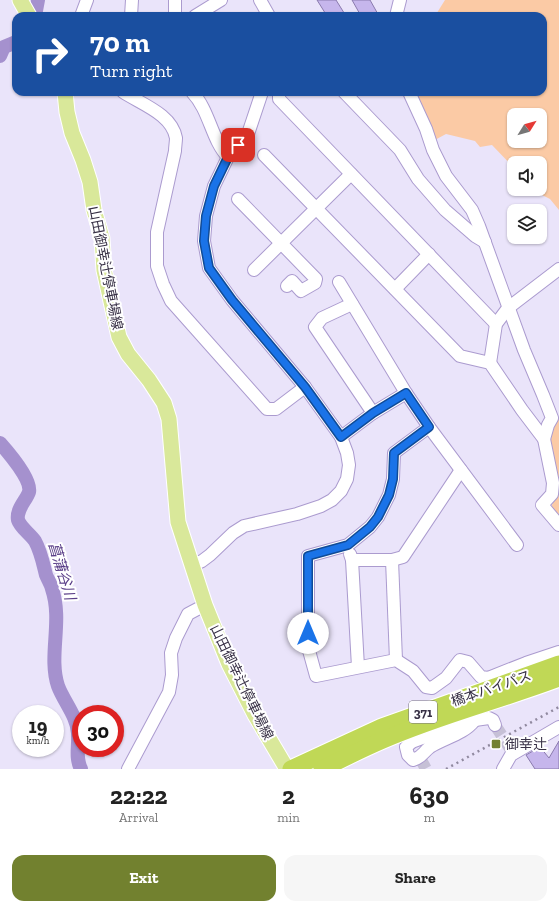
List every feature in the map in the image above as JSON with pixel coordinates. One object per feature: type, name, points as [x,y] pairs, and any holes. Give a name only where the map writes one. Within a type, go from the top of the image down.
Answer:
[{"type":"highway","name":"橋本バイパス","points":[[292,769],[382,727],[474,705],[559,664]]},
{"type":"highway","name":"橋本バイパス","points":[[322,769],[384,740],[474,705],[559,678]]},
{"type":"main road","points":[[20,0],[27,12]]},
{"type":"main road","name":"山田御幸辻停車場線","points":[[65,96],[67,112],[72,133],[90,182],[94,210],[102,238],[104,270],[119,336],[128,354],[149,380],[164,403],[170,425],[178,522],[205,605],[229,664],[286,769]]},
{"type":"street","points":[[82,12],[87,0]]},
{"type":"street","points":[[131,12],[132,0]]},
{"type":"street","points":[[175,0],[175,12]]},
{"type":"street","points":[[202,12],[221,0]]},
{"type":"street","points":[[260,0],[267,12]]},
{"type":"street","points":[[397,12],[400,0]]},
{"type":"street","points":[[130,96],[167,120],[173,129],[176,139],[175,151],[157,232],[157,266],[163,284],[172,301],[267,409],[276,410],[305,387]]},
{"type":"street","points":[[196,96],[200,100],[209,118],[221,150],[228,157]]},
{"type":"street","points":[[193,565],[210,555],[233,533],[244,526],[297,514],[321,506],[332,500],[341,491],[347,479],[349,465],[348,452],[341,437],[305,387],[232,300],[209,268],[204,241],[206,216],[214,186],[228,157],[248,134],[261,96]]},
{"type":"street","points":[[279,96],[279,99],[496,324]]},
{"type":"street","points":[[348,96],[400,150],[418,179],[445,210],[475,236],[485,242]]},
{"type":"street","points":[[411,96],[426,129],[433,150],[446,176],[472,210],[485,242],[508,308],[552,418],[548,425],[544,439]]},
{"type":"street","points":[[264,155],[460,356],[490,363],[544,439],[553,483],[552,494],[542,505],[559,525]]},
{"type":"street","points":[[254,270],[351,174]]},
{"type":"street","points":[[238,199],[316,279],[315,283],[301,291],[292,281],[287,286]]},
{"type":"street","points":[[395,289],[429,254]]},
{"type":"street","points":[[490,363],[496,324],[508,308],[559,269]]},
{"type":"street","points":[[339,282],[406,393],[429,427],[517,545]]},
{"type":"street","points":[[352,304],[322,318],[315,327],[373,413]]},
{"type":"street","points":[[341,437],[373,413],[406,393]]},
{"type":"street","points":[[429,427],[394,453],[393,479],[389,495],[378,517],[370,527],[348,545],[308,556],[308,647],[316,676],[396,660],[413,672],[426,687],[432,688],[446,678],[460,660],[468,662],[481,677],[488,678],[559,652]]},
{"type":"street","points":[[352,560],[392,560],[403,557],[461,470]]},
{"type":"street","points":[[348,545],[352,560],[358,667]]},
{"type":"street","points":[[392,560],[396,660]]},
{"type":"street","points":[[128,769],[168,692],[172,675],[171,653],[176,638],[188,614],[205,605]]},
{"type":"street","points":[[474,705],[468,727],[427,749],[420,758],[413,760],[408,755],[406,747],[412,742],[462,723],[474,705]]},
{"type":"street","points":[[474,705],[493,720],[495,725]]},
{"type":"street","points":[[503,769],[511,753],[559,727]]},
{"type":"shaded area","points":[[445,0],[559,0],[559,210],[550,199],[544,196],[547,196],[547,156],[507,156],[507,161],[492,145],[480,147],[475,141],[446,134],[433,141],[415,96],[547,96],[547,12],[438,12]]},
{"type":"shaded area","points":[[559,417],[559,517],[551,510],[557,484],[550,449],[553,422]]},
{"type":"building","points":[[317,0],[336,0],[344,12],[324,12]]},
{"type":"building","points":[[352,0],[370,0],[377,12],[359,12]]},
{"type":"building","points":[[559,741],[559,769],[535,769],[526,755],[540,747],[549,758]]},
{"type":"waterway","name":"菖蒲谷川","points":[[36,12],[38,0]]},
{"type":"waterway","name":"菖蒲谷川","points":[[0,56],[4,47],[12,44]]},
{"type":"waterway","name":"菖蒲谷川","points":[[0,443],[19,466],[29,487],[28,495],[18,512],[18,520],[35,541],[42,558],[46,575],[52,587],[56,613],[55,675],[58,686],[73,715],[77,727],[78,756],[81,769]]},
{"type":"tunnel","points":[[495,725],[511,750]]},
{"type":"tunnel","points":[[420,758],[426,769]]},
{"type":"railway","points":[[446,769],[559,707]]},
{"type":"place","name":"御幸辻","points":[[496,744]]},
{"type":"route","points":[[238,145],[228,157],[214,186],[206,216],[204,241],[209,268],[232,300],[305,387],[341,437],[373,413],[406,393],[429,427],[394,453],[393,479],[389,495],[378,517],[370,527],[348,545],[308,556],[308,633]]}]
